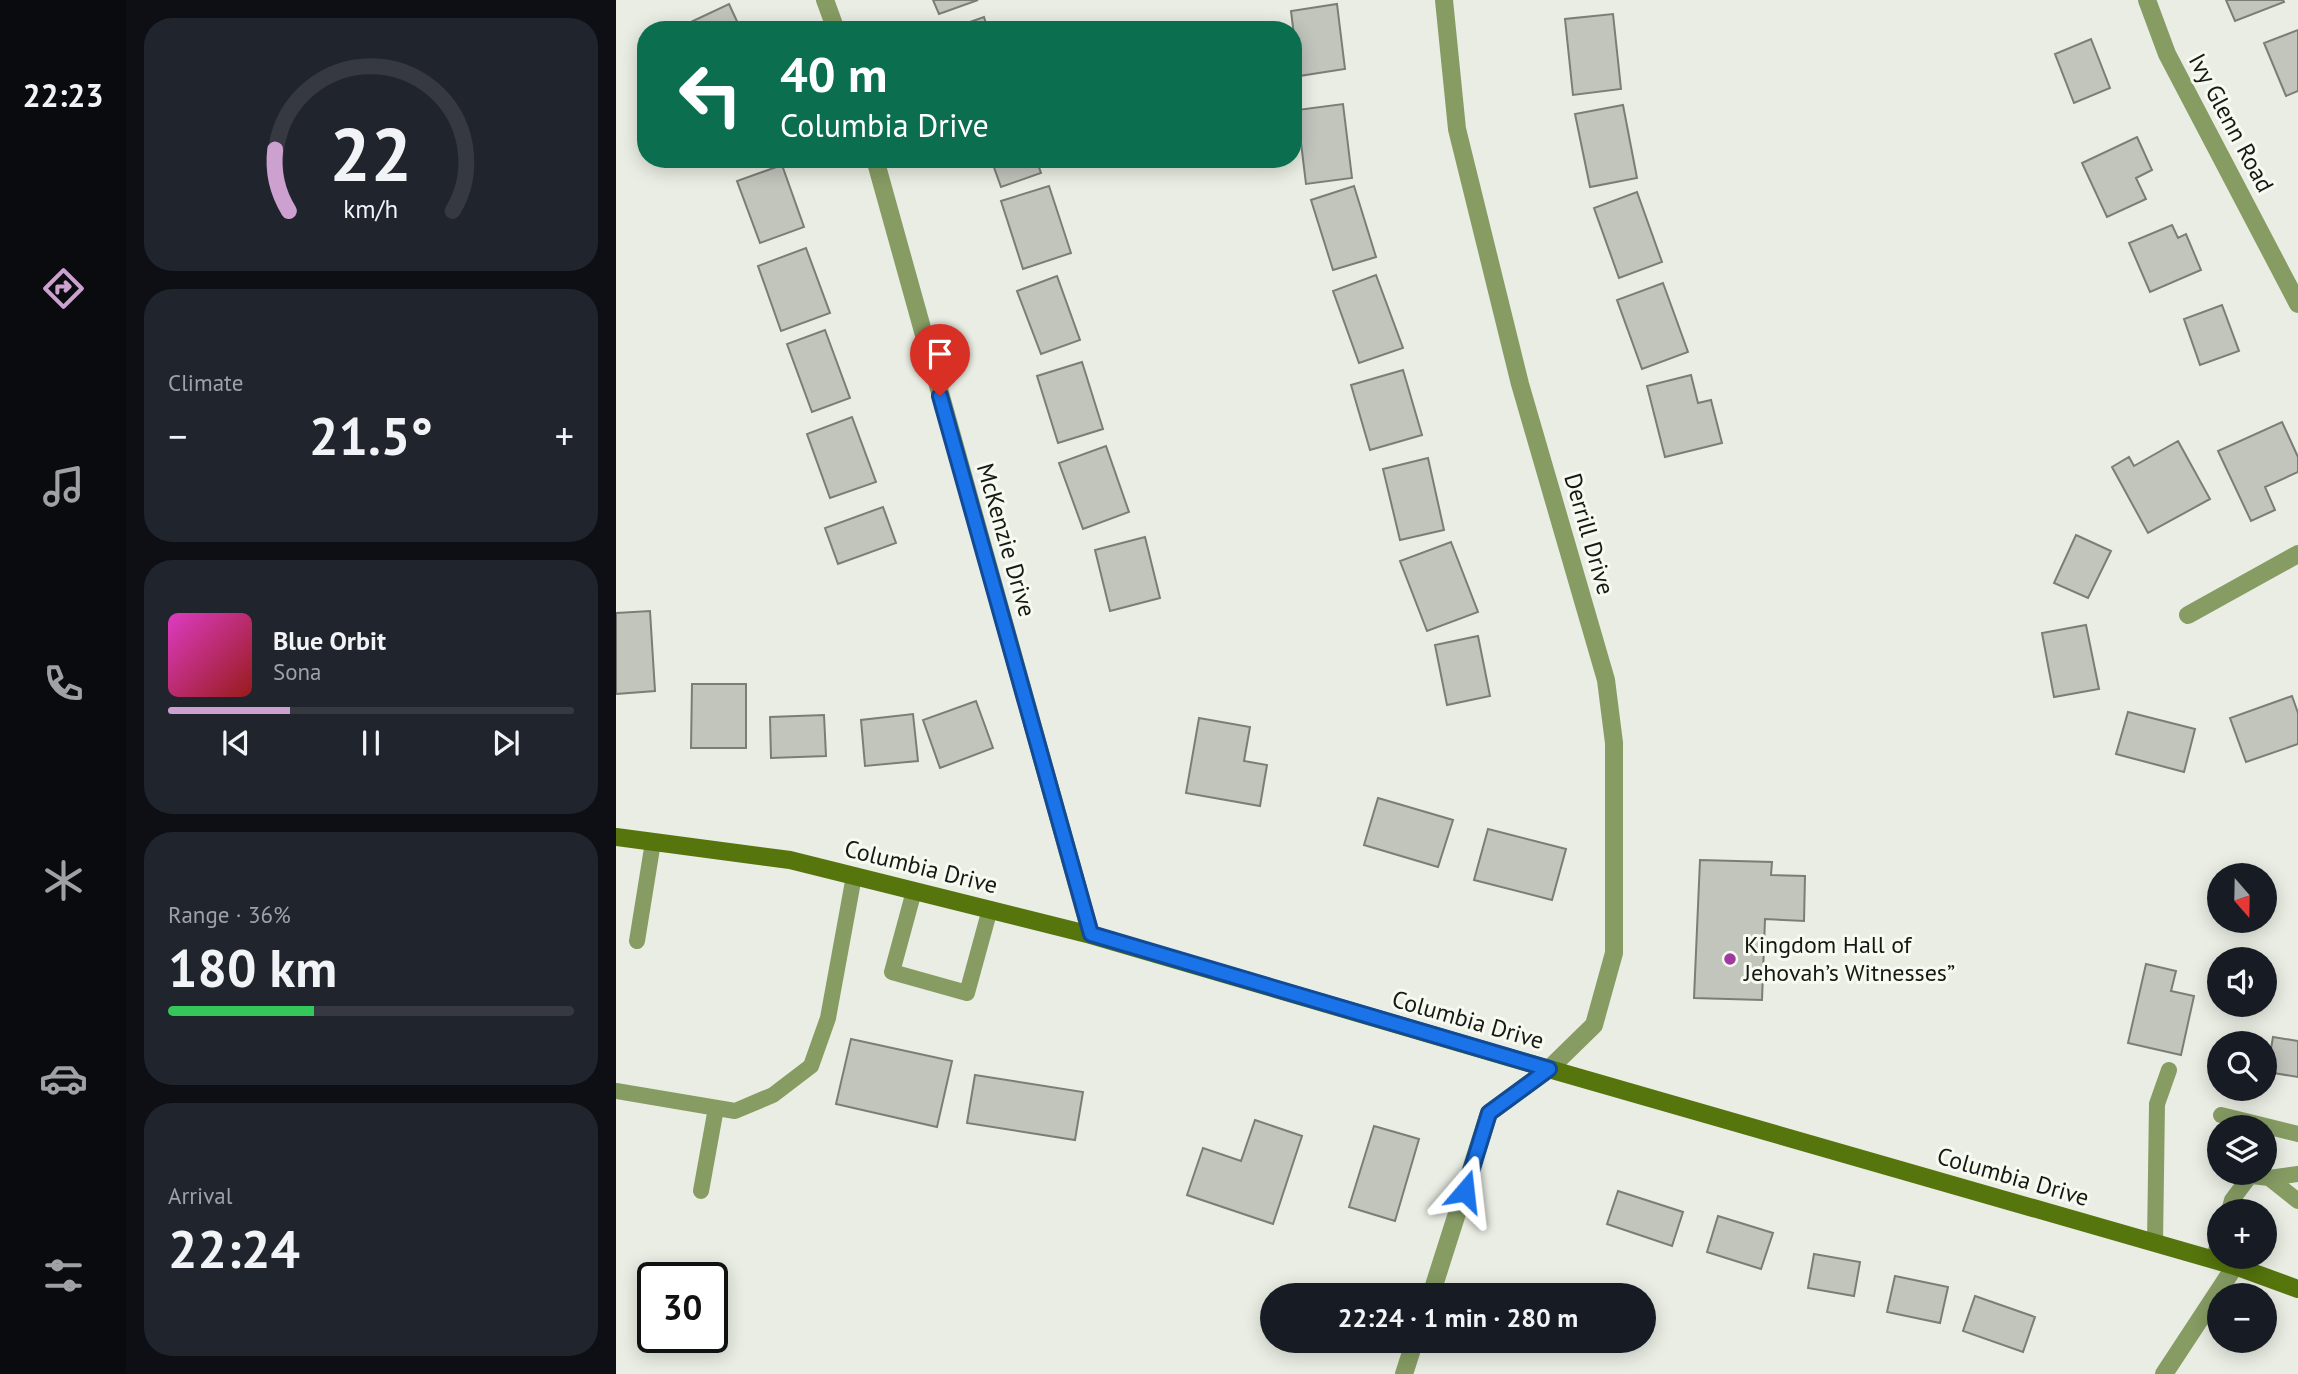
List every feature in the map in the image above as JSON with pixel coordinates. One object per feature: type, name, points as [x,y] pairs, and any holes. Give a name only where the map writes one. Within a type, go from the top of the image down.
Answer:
[{"type":"main road","name":"Columbia Drive","points":[[616,837],[790,860],[1091,934],[2207,1258]]},
{"type":"main road","name":"Columbia Drive","points":[[2243,1269],[2298,1289]]},
{"type":"street","points":[[825,0],[833,21]]},
{"type":"street","name":"Derrill Drive","points":[[1435,1283],[1489,1113],[1549,1069],[1594,1026],[1614,953],[1614,743],[1606,680],[1520,384],[1457,129],[1444,0]]},
{"type":"street","name":"Ivy Glenn Road","points":[[2147,0],[2167,54],[2298,304]]},
{"type":"street","name":"McKenzie Drive","points":[[878,168],[1091,934]]},
{"type":"street","points":[[2188,615],[2298,554]]},
{"type":"street","points":[[2164,1374],[2233,1269]]},
{"type":"street","points":[[1404,1374],[1411,1353]]},
{"type":"lane","points":[[637,941],[653,842]]},
{"type":"lane","points":[[616,1091],[735,1111],[774,1095],[811,1066],[828,1018],[853,876]]},
{"type":"lane","points":[[914,891],[892,972],[967,993],[990,909]]},
{"type":"lane","points":[[2155,1243],[2157,1104],[2169,1070]]},
{"type":"lane","points":[[701,1191],[716,1108]]},
{"type":"lane","points":[[2277,1130],[2298,1134]]},
{"type":"lane","points":[[2277,1177],[2298,1174]]},
{"type":"lane","points":[[2277,1184],[2298,1201]]},
{"type":"lane","points":[[2233,1199],[2244,1185]]},
{"type":"building","points":[[933,0],[978,0],[939,14]]},
{"type":"building","points":[[2226,0],[2283,0],[2284,2],[2235,21]]},
{"type":"building","points":[[729,4],[737,21],[693,21]]},
{"type":"building","points":[[1337,4],[1345,69],[1302,76],[1302,21],[1292,21],[1291,11]]},
{"type":"building","points":[[1613,14],[1621,89],[1573,95],[1565,19]]},
{"type":"building","points":[[2298,30],[2298,91],[2286,96],[2264,43]]},
{"type":"building","points":[[2091,39],[2110,88],[2074,103],[2055,54]]},
{"type":"building","points":[[1343,104],[1352,178],[1306,184],[1302,151],[1302,109]]},
{"type":"building","points":[[1623,105],[1637,178],[1590,187],[1575,114]]},
{"type":"building","points":[[2137,137],[2152,170],[2136,178],[2146,199],[2107,217],[2082,163]]},
{"type":"building","points":[[774,168],[783,168],[804,227],[760,243],[737,181]]},
{"type":"building","points":[[994,168],[1039,168],[1041,173],[1001,187]]},
{"type":"building","points":[[1049,186],[1071,253],[1023,269],[1001,201]]},
{"type":"building","points":[[1354,186],[1376,257],[1333,270],[1311,200]]},
{"type":"building","points":[[1637,192],[1662,262],[1619,278],[1594,208]]},
{"type":"building","points":[[2172,225],[2178,238],[2186,234],[2201,270],[2150,292],[2129,243]]},
{"type":"building","points":[[806,248],[830,313],[781,331],[758,266]]},
{"type":"building","points":[[1376,275],[1403,348],[1359,363],[1333,291]]},
{"type":"building","points":[[1057,276],[1080,340],[1041,354],[1017,291]]},
{"type":"building","points":[[1663,283],[1688,352],[1642,369],[1617,300]]},
{"type":"building","points":[[2222,305],[2239,351],[2200,365],[2184,319]]},
{"type":"building","points":[[825,330],[850,398],[812,412],[787,344]]},
{"type":"building","points":[[1082,362],[1103,429],[1058,443],[1037,376]]},
{"type":"building","points":[[1403,370],[1422,435],[1370,450],[1351,385]]},
{"type":"building","points":[[1691,375],[1698,403],[1711,400],[1722,443],[1665,457],[1647,386]]},
{"type":"building","points":[[852,417],[876,482],[830,498],[807,434]]},
{"type":"building","points":[[2282,422],[2298,457],[2298,472],[2265,487],[2275,510],[2251,521],[2218,451]]},
{"type":"building","points":[[2178,441],[2210,499],[2148,533],[2112,467],[2129,457],[2134,466]]},
{"type":"building","points":[[1106,446],[1129,512],[1083,529],[1059,463]]},
{"type":"building","points":[[1428,458],[1444,530],[1400,540],[1383,469]]},
{"type":"building","points":[[883,507],[896,543],[838,564],[825,528]]},
{"type":"building","points":[[2076,535],[2111,551],[2088,598],[2054,583]]},
{"type":"building","points":[[1145,537],[1160,598],[1110,611],[1095,550]]},
{"type":"building","points":[[1451,542],[1478,612],[1427,631],[1400,561]]},
{"type":"building","points":[[650,611],[655,691],[616,694],[616,613]]},
{"type":"building","points":[[2086,625],[2099,689],[2054,697],[2042,633]]},
{"type":"building","points":[[1478,636],[1490,696],[1447,705],[1435,645]]},
{"type":"building","points":[[692,684],[746,684],[746,748],[691,748]]},
{"type":"building","points":[[2292,696],[2298,713],[2298,744],[2246,762],[2230,718]]},
{"type":"building","points":[[976,701],[993,748],[940,768],[923,720]]},
{"type":"building","points":[[2128,712],[2195,729],[2184,772],[2116,754]]},
{"type":"building","points":[[913,714],[918,761],[865,766],[861,720]]},
{"type":"building","points":[[824,715],[826,756],[771,758],[770,717]]},
{"type":"building","points":[[1199,718],[1250,727],[1244,761],[1267,765],[1260,806],[1186,793]]},
{"type":"building","points":[[1378,798],[1453,820],[1438,867],[1364,845]]},
{"type":"building","points":[[1488,829],[1566,849],[1552,900],[1474,880]]},
{"type":"building","name":"Kingdom Hall of Jehovah’s Witnesses”","points":[[1700,860],[1772,862],[1771,875],[1805,876],[1804,921],[1765,919],[1762,1000],[1694,998]]},
{"type":"building","points":[[2146,964],[2176,971],[2171,991],[2194,996],[2181,1055],[2128,1043]]},
{"type":"building","points":[[2277,1038],[2298,1041],[2298,1077],[2277,1074]]},
{"type":"building","points":[[851,1039],[952,1061],[937,1127],[836,1104]]},
{"type":"building","points":[[975,1075],[1083,1092],[1075,1140],[967,1123]]},
{"type":"building","points":[[1255,1120],[1302,1136],[1273,1224],[1187,1195],[1203,1148],[1241,1161]]},
{"type":"building","points":[[1374,1126],[1419,1139],[1395,1221],[1349,1207]]},
{"type":"building","points":[[1618,1191],[1683,1212],[1672,1246],[1607,1224]]},
{"type":"building","points":[[1718,1216],[1773,1233],[1761,1269],[1707,1252]]},
{"type":"building","points":[[1814,1254],[1860,1262],[1854,1296],[1808,1288]]},
{"type":"building","points":[[1895,1276],[1948,1287],[1940,1323],[1887,1312]]},
{"type":"building","points":[[1975,1296],[2035,1317],[2023,1352],[1963,1331]]},
{"type":"place","name":"Kingdom Hall of Jehovah’s Witnesses”","points":[[1730,959]]},
{"type":"route","points":[[940,396],[1091,934],[1549,1069],[1489,1113],[1465,1191]]}]
